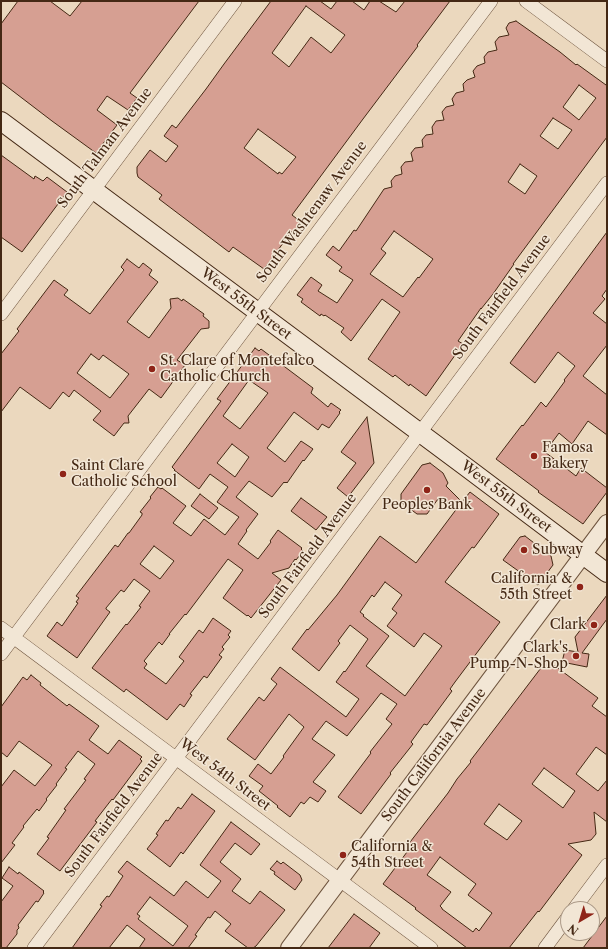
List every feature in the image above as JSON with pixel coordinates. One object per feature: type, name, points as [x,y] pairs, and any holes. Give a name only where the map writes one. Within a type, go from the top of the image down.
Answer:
[{"type":"main road","name":"West 55th Street","points":[[1,121],[607,573]]},
{"type":"street","name":"South Talman Avenue","points":[[1,314],[235,1]]},
{"type":"street","name":"South Washtenaw Avenue","points":[[1,654],[490,1]]},
{"type":"street","points":[[526,1],[607,61]]},
{"type":"street","name":"South Fairfield Avenue","points":[[34,948],[607,183]]},
{"type":"street","name":"South California Avenue","points":[[289,948],[607,523]]},
{"type":"street","name":"West 54th Street","points":[[1,628],[431,948]]},
{"type":"street","points":[[580,901],[607,865]]},
{"type":"street","points":[[545,948],[560,928]]},
{"type":"building","points":[[18,1],[50,1],[70,16],[82,1],[199,1],[130,93],[137,98],[128,110],[107,96],[97,110],[117,125],[96,153],[1,82],[1,24]]},
{"type":"building","points":[[271,1],[320,1],[331,9],[337,1],[352,1],[364,10],[370,1],[379,1],[396,12],[405,1],[450,1],[292,215],[301,222],[293,232],[292,231],[264,269],[233,247],[229,252],[159,199],[162,195],[138,177],[137,173],[137,167],[150,150],[166,162],[178,146],[164,136],[172,125],[176,128]],"holes":[[[306,6],[345,35],[331,53],[311,37],[289,67],[272,53]],[[258,129],[296,157],[282,174],[279,172],[278,174],[244,148]]]},
{"type":"building","points":[[516,21],[576,65],[577,64],[606,85],[607,83],[607,137],[513,264],[493,294],[481,308],[458,341],[463,344],[426,396],[410,384],[409,386],[395,375],[393,377],[368,359],[400,312],[382,299],[351,341],[341,332],[344,328],[325,315],[324,316],[321,314],[320,316],[301,302],[303,299],[297,295],[311,277],[322,285],[318,291],[337,303],[353,280],[339,271],[342,267],[326,255],[333,246],[339,251],[354,230],[356,231],[384,189],[392,187],[391,181],[395,176],[402,174],[401,167],[405,162],[413,161],[411,153],[415,148],[423,147],[422,140],[426,135],[433,134],[432,127],[436,121],[444,120],[442,112],[446,107],[454,105],[452,99],[456,93],[464,91],[463,84],[467,80],[475,77],[473,71],[477,66],[485,63],[484,57],[488,52],[497,50],[495,42],[499,37],[509,35],[506,28],[509,23]],"holes":[[[579,85],[596,98],[579,120],[563,107]],[[553,118],[572,130],[558,149],[540,136]],[[520,164],[537,176],[525,194],[508,182]],[[394,231],[433,259],[403,297],[370,274],[386,253],[381,249]]]},
{"type":"building","points":[[1,155],[34,179],[35,176],[43,181],[47,177],[67,192],[22,252],[1,237]]},
{"type":"building","points":[[607,232],[607,289],[602,296],[605,299],[593,313],[607,324],[607,345],[583,376],[607,395],[607,435],[588,421],[572,444],[559,433],[545,452],[576,476],[581,468],[607,488],[607,492],[583,524],[538,492],[539,491],[496,459],[541,402],[546,407],[575,366],[558,352],[535,383],[510,363]]},
{"type":"building","points":[[127,259],[139,268],[143,263],[152,270],[149,275],[158,282],[127,322],[149,338],[171,308],[170,299],[178,298],[182,301],[183,299],[204,314],[203,316],[209,321],[209,328],[201,329],[177,360],[185,365],[161,398],[149,389],[128,416],[129,423],[124,423],[114,436],[93,420],[101,411],[74,390],[69,397],[63,392],[50,409],[20,387],[1,412],[1,354],[19,331],[17,329],[54,280],[68,290],[64,295],[90,314],[124,270],[121,267]],"holes":[[[91,354],[99,360],[103,355],[129,374],[110,398],[77,373]]]},
{"type":"building","points":[[255,348],[259,351],[261,349],[313,388],[311,393],[328,407],[331,403],[341,410],[329,428],[322,424],[318,430],[294,412],[267,448],[285,462],[301,441],[313,449],[304,461],[303,460],[287,483],[284,482],[272,497],[249,481],[236,497],[258,514],[238,544],[258,559],[278,530],[302,548],[301,549],[303,551],[289,568],[272,573],[281,580],[251,618],[223,598],[243,570],[228,559],[162,645],[159,642],[144,661],[147,664],[144,668],[166,684],[184,661],[179,657],[199,630],[203,633],[213,618],[231,631],[228,635],[230,637],[222,647],[224,649],[219,655],[222,657],[207,678],[204,676],[190,694],[192,695],[184,707],[180,704],[167,720],[126,689],[124,692],[92,668],[141,607],[139,606],[150,591],[134,579],[124,592],[121,590],[106,608],[110,612],[77,658],[47,636],[57,622],[62,626],[78,603],[76,602],[79,598],[76,596],[115,545],[118,547],[129,533],[142,515],[140,512],[158,487],[161,489],[162,488],[186,506],[173,523],[191,536],[204,519],[225,535],[239,517],[217,502],[228,487],[210,474],[199,489],[172,467],[221,401],[217,399]],"holes":[[[249,380],[268,393],[240,429],[223,416]],[[232,444],[249,457],[235,477],[217,463]],[[154,546],[174,561],[160,579],[140,564]]]},
{"type":"building","points":[[367,417],[374,463],[348,497],[337,488],[356,463],[341,452]]},
{"type":"building","points":[[430,463],[443,473],[448,483],[446,486],[462,502],[470,492],[499,514],[474,548],[472,547],[445,582],[500,622],[450,689],[452,691],[427,725],[424,724],[411,742],[413,744],[361,814],[338,797],[392,724],[386,719],[397,704],[381,693],[347,736],[326,721],[312,739],[335,755],[313,782],[326,791],[318,802],[310,797],[304,804],[301,802],[290,817],[259,791],[263,786],[249,776],[258,764],[271,774],[304,727],[289,714],[255,760],[227,739],[259,697],[264,701],[277,684],[271,679],[280,667],[346,717],[359,699],[336,682],[344,671],[345,672],[368,639],[350,625],[338,641],[340,643],[319,671],[292,649],[307,629],[308,630],[337,595],[380,536],[416,563],[458,507],[438,499],[427,514],[417,514],[401,502],[401,494],[422,465]],"holes":[[[385,582],[402,595],[392,609],[397,613],[387,626],[414,647],[424,633],[442,646],[405,696],[366,666],[389,636],[360,612],[372,595],[374,597]]]},
{"type":"building","points":[[200,494],[218,508],[209,519],[191,506]]},
{"type":"building","points":[[301,498],[327,517],[316,530],[291,511]]},
{"type":"building","points":[[525,536],[551,556],[553,565],[538,585],[503,560],[520,537]]},
{"type":"building","name":"Clark","points":[[607,595],[607,619],[582,653],[589,654],[587,667],[562,662],[565,650],[578,652],[575,637]]},
{"type":"building","points":[[547,660],[598,698],[592,706],[607,717],[607,755],[596,747],[576,774],[598,791],[607,780],[607,822],[594,812],[596,834],[591,840],[568,844],[582,855],[539,912],[538,911],[509,948],[467,948],[383,884],[410,848],[407,846]],"holes":[[[544,768],[575,791],[563,808],[532,784]],[[499,804],[522,821],[507,840],[484,824]],[[440,857],[476,884],[468,895],[492,913],[479,931],[476,928],[473,932],[442,909],[440,906],[451,892],[427,875]]]},
{"type":"building","points":[[31,675],[41,683],[40,685],[67,706],[69,704],[99,726],[89,740],[108,754],[119,740],[142,757],[140,759],[142,761],[113,800],[112,799],[95,821],[97,822],[60,871],[37,854],[49,838],[47,837],[66,810],[64,809],[86,780],[84,779],[95,764],[78,751],[65,768],[67,769],[39,811],[37,809],[23,826],[24,827],[12,843],[15,845],[1,863],[1,787],[14,770],[35,786],[52,765],[19,741],[7,757],[1,752],[1,707],[23,677],[27,680]]},
{"type":"building","points":[[192,794],[215,811],[183,854],[181,852],[170,867],[147,849],[158,835],[156,834],[166,820],[168,821],[178,807],[181,809]]},
{"type":"building","points":[[231,822],[260,844],[251,855],[235,843],[220,862],[241,879],[232,891],[250,904],[260,891],[285,910],[253,948],[248,948],[225,931],[231,924],[215,911],[210,918],[208,917],[188,948],[139,948],[145,939],[127,925],[109,948],[72,948],[102,906],[100,905],[107,896],[109,897],[123,876],[118,872],[127,861],[174,896],[186,881],[208,898],[221,881],[200,865]],"holes":[[[150,897],[188,926],[173,946],[138,919],[140,916],[137,914]]]},
{"type":"building","points":[[277,861],[281,864],[283,862],[300,875],[302,880],[295,890],[274,874],[275,872],[270,869]]},
{"type":"building","points":[[9,867],[18,874],[19,872],[44,891],[44,893],[18,925],[19,928],[17,930],[17,934],[6,948],[1,948],[1,902],[13,886],[2,878]]},
{"type":"building","points":[[354,914],[380,933],[369,948],[328,948]]},
{"type":"building","points":[[607,916],[607,948],[583,948],[588,941],[600,941],[600,925]]},
{"type":"place","name":"St. Clare of Montefalco Catholic Church","points":[[152,369]]},
{"type":"place","name":"Famosa Bakery","points":[[534,456]]},
{"type":"place","name":"Saint Clare Catholic School","points":[[63,474]]},
{"type":"place","name":"Peoples Bank","points":[[427,490]]},
{"type":"place","name":"Subway","points":[[524,550]]},
{"type":"place","name":"California & 55th Street","points":[[580,587]]},
{"type":"place","name":"Clark","points":[[594,625]]},
{"type":"place","name":"Clark's Pump-N-Shop","points":[[576,656]]},
{"type":"place","name":"California & 54th Street","points":[[343,855]]}]
